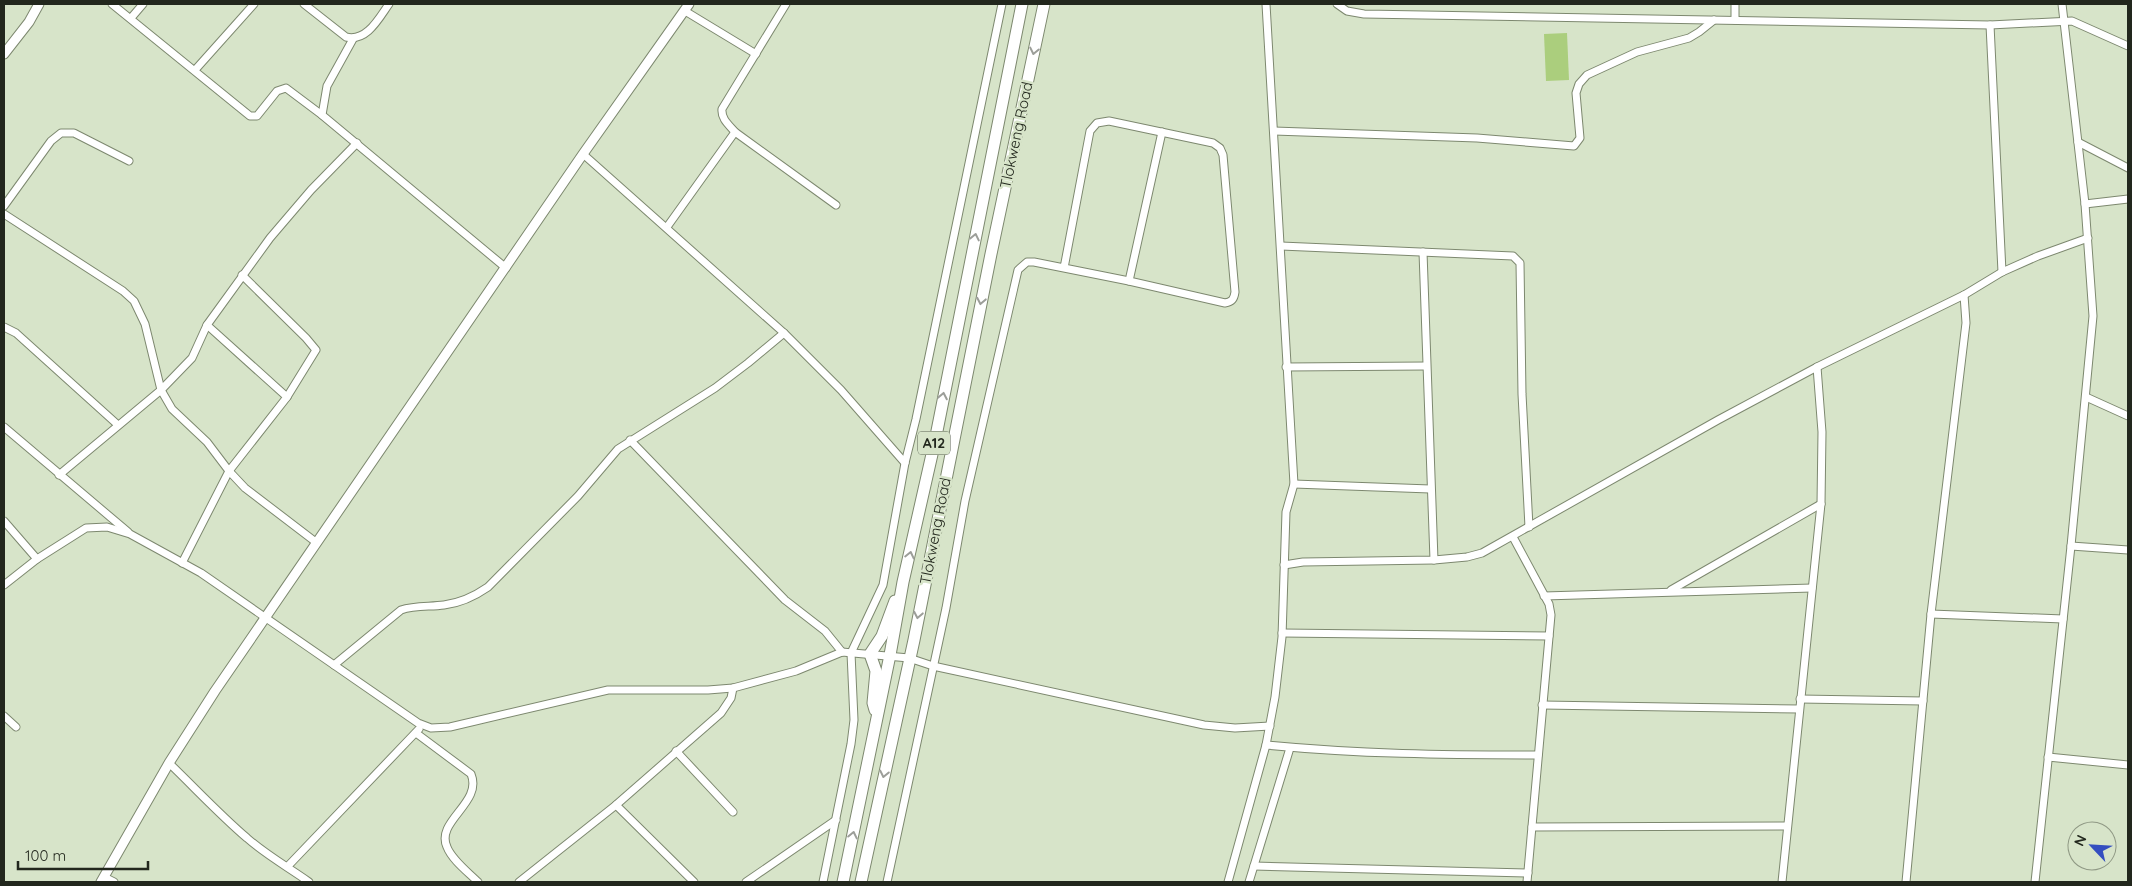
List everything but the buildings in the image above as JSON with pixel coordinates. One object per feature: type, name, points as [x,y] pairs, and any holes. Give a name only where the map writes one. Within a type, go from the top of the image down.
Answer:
[{"type":"main road","name":"Tlokweng Road","points":[[843,882],[890,655],[903,582],[935,441],[1022,4]]},
{"type":"main road","name":"Tlokweng Road","points":[[861,882],[1044,4]]},
{"type":"main road","points":[[876,721],[873,703],[876,671],[870,654],[882,636],[900,585],[903,582]]},
{"type":"street","points":[[4,54],[39,4]]},
{"type":"street","points":[[112,4],[250,116],[257,116],[277,91],[286,88],[357,143],[506,268]]},
{"type":"street","points":[[131,18],[143,4]]},
{"type":"street","points":[[195,70],[254,4]]},
{"type":"street","points":[[304,4],[342,34],[353,39]]},
{"type":"street","points":[[322,115],[326,86],[353,39],[368,32],[389,4]]},
{"type":"street","points":[[786,4],[722,109],[722,114],[735,132],[836,205]]},
{"type":"street","points":[[823,882],[854,720],[851,653],[883,585],[905,463],[920,400],[1002,4]]},
{"type":"street","points":[[1228,882],[1266,745],[1280,668],[1286,512],[1294,484],[1266,4]]},
{"type":"street","points":[[1337,4],[1347,10],[1364,14],[1990,26],[2063,21],[2080,24],[2128,46]]},
{"type":"street","points":[[1736,4],[1736,20]]},
{"type":"street","points":[[2035,882],[2071,546],[2093,316],[2085,204],[2062,4]]},
{"type":"street","points":[[114,882],[103,880],[170,763],[215,691],[583,154],[687,7],[756,54]]},
{"type":"street","points":[[1274,131],[1477,138],[1574,146],[1580,138],[1576,92],[1579,84],[1587,75],[1637,52],[1689,38],[1714,20]]},
{"type":"street","points":[[1990,26],[2002,272]]},
{"type":"street","points":[[888,882],[946,608],[964,501],[1018,270],[1027,262],[1129,281],[1225,303],[1230,302],[1234,296],[1222,151],[1213,143],[1109,121],[1096,123],[1090,131],[1064,268]]},
{"type":"street","points":[[666,227],[735,132]]},
{"type":"street","points":[[1129,281],[1162,132]]},
{"type":"street","points":[[4,206],[51,141],[61,133],[74,133],[129,161]]},
{"type":"street","points":[[2078,142],[2128,168]]},
{"type":"street","points":[[59,475],[161,390],[192,358],[207,324],[270,238],[311,190],[357,143]]},
{"type":"street","points":[[583,154],[784,333],[841,390],[905,463]]},
{"type":"street","points":[[2085,204],[2128,198]]},
{"type":"street","points":[[4,214],[123,291],[134,301],[145,324],[161,390],[172,409],[207,442],[229,471],[245,488],[316,543]]},
{"type":"street","points":[[1284,565],[1303,562],[1434,560],[1468,557],[1482,553],[1718,420],[1817,368],[1964,295],[2002,272],[2038,256],[2088,238]]},
{"type":"street","points":[[1281,246],[1512,256],[1519,260],[1522,394],[1529,527]]},
{"type":"street","points":[[1422,252],[1434,560]]},
{"type":"street","points":[[182,563],[229,471],[287,397],[316,350],[242,275]]},
{"type":"street","points":[[1906,882],[1931,614],[1966,323],[1964,295]]},
{"type":"street","points":[[207,324],[287,397]]},
{"type":"street","points":[[4,327],[16,333],[118,425]]},
{"type":"street","points":[[334,665],[401,610],[457,602],[479,593],[530,546],[578,496],[606,462],[630,440],[715,388],[784,333]]},
{"type":"street","points":[[1286,367],[1426,366]]},
{"type":"street","points":[[1782,882],[1821,504],[1822,432],[1817,368]]},
{"type":"street","points":[[2086,397],[2128,416]]},
{"type":"street","points":[[4,427],[130,534],[182,563],[266,616],[423,726],[430,728],[450,727],[608,690],[708,690],[734,688],[796,671],[842,652],[909,658],[933,666],[1204,725],[1235,728],[1270,726]]},
{"type":"street","points":[[630,440],[785,600],[825,631],[842,652]]},
{"type":"street","points":[[1294,484],[1430,489]]},
{"type":"street","points":[[1669,591],[1821,504]]},
{"type":"street","points":[[4,521],[37,559]]},
{"type":"street","points":[[4,585],[37,559],[86,528],[107,527],[130,534]]},
{"type":"street","points":[[1513,537],[1551,609],[1527,882]]},
{"type":"street","points":[[2071,546],[2128,550]]},
{"type":"street","points":[[1544,596],[1812,588]]},
{"type":"street","points":[[1931,614],[2063,619]]},
{"type":"street","points":[[1282,633],[1549,636]]},
{"type":"street","points":[[519,882],[616,805],[721,713],[731,698],[734,688]]},
{"type":"street","points":[[1800,699],[1923,701]]},
{"type":"street","points":[[1542,705],[1799,709]]},
{"type":"street","points":[[4,716],[16,726]]},
{"type":"street","points":[[288,866],[423,726]]},
{"type":"street","points":[[416,733],[471,774],[473,778],[473,790],[447,831],[445,842],[449,851],[478,882]]},
{"type":"street","points":[[1266,745],[1290,748],[1413,754],[1538,755]]},
{"type":"street","points":[[1249,882],[1290,748]]},
{"type":"street","points":[[676,751],[733,812]]},
{"type":"street","points":[[2048,757],[2128,764]]},
{"type":"street","points":[[170,763],[245,837],[266,854],[288,866],[309,882]]},
{"type":"street","points":[[616,805],[694,882]]},
{"type":"street","points":[[746,882],[836,820]]},
{"type":"street","points":[[1532,827],[1787,826]]},
{"type":"street","points":[[1254,866],[1528,873]]},
{"type":"green space","points":[[1567,33],[1569,80],[1546,81],[1544,34]]}]
